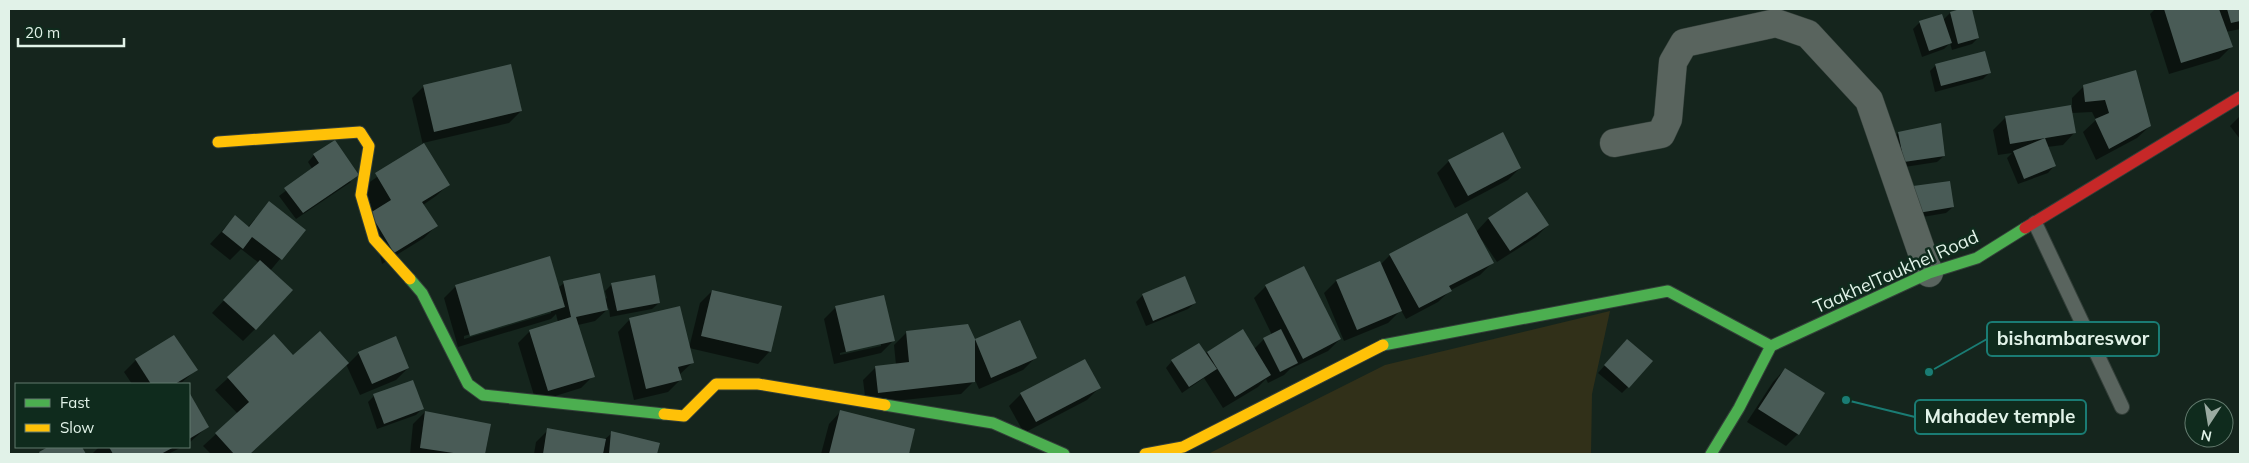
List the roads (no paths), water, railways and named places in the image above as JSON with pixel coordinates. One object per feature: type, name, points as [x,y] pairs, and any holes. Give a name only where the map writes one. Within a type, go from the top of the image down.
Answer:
[{"type":"street","points":[[1614,143],[1661,134],[1668,119],[1673,62],[1684,43],[1776,23],[1808,34],[1869,100],[1929,273]]},
{"type":"street","name":"TaakhelTaukhel Road","points":[[1771,346],[1929,273],[1977,258],[2240,97]]},
{"type":"street","points":[[218,142],[360,132],[369,146],[361,195],[374,240],[422,293],[468,384],[483,396],[684,416],[716,384],[758,384],[993,423],[1064,454]]},
{"type":"street","points":[[1145,454],[1183,447],[1385,344],[1668,291],[1771,346],[1739,408],[1711,454]]},
{"type":"lane","points":[[2035,223],[2122,406]]},
{"type":"place","name":"bishambareswor","points":[[1929,372]]},
{"type":"place","name":"Mahadev temple","points":[[1846,400]]}]
